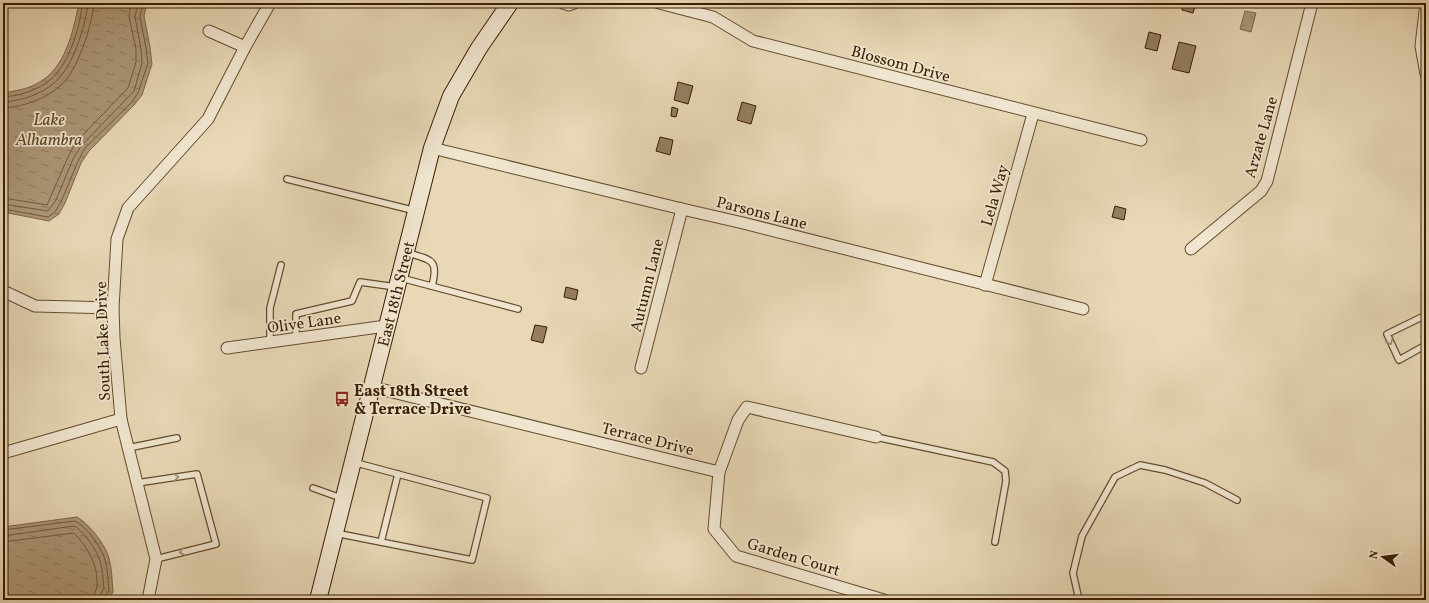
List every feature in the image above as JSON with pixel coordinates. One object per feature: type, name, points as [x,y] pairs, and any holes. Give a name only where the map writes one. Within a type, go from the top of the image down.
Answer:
[{"type":"main road","name":"East 18th Street","points":[[318,600],[432,148],[451,96],[479,48],[510,3]]},
{"type":"street","name":"South Lake Drive","points":[[148,600],[156,559],[121,419],[113,308],[117,239],[128,208],[208,119],[245,47],[270,3]]},
{"type":"street","points":[[563,3],[569,5],[574,3]]},
{"type":"street","name":"Blossom Drive","points":[[658,3],[713,17],[753,41],[1033,114],[1141,140]]},
{"type":"street","name":"Arzate Lane","points":[[1191,249],[1261,191],[1266,181],[1312,3]]},
{"type":"street","points":[[1426,3],[1421,46],[1426,74]]},
{"type":"street","points":[[209,31],[245,47]]},
{"type":"street","name":"Lela Way","points":[[985,285],[1033,114]]},
{"type":"street","name":"Parsons Lane","points":[[432,148],[762,228],[1083,309]]},
{"type":"street","name":"Autumn Lane","points":[[641,368],[682,209]]},
{"type":"street","points":[[3,291],[35,306],[113,308]]},
{"type":"street","name":"Olive Lane","points":[[227,348],[386,326]]},
{"type":"street","name":"Terrace Drive","points":[[372,387],[719,472]]},
{"type":"street","points":[[719,472],[738,420],[747,407],[876,436]]},
{"type":"street","points":[[3,453],[121,419]]},
{"type":"street","name":"Garden Court","points":[[719,472],[714,529],[736,556],[884,600]]},
{"type":"lane","points":[[287,179],[416,211]]},
{"type":"lane","points":[[405,252],[429,260],[435,266],[436,272],[432,286]]},
{"type":"lane","points":[[270,342],[270,308],[281,265]]},
{"type":"lane","points":[[296,339],[296,314],[352,301],[360,282],[398,282],[432,286],[518,309]]},
{"type":"lane","points":[[1426,315],[1387,334],[1399,360],[1426,345]]},
{"type":"lane","points":[[876,436],[993,462],[1006,471],[1006,481],[995,542]]},
{"type":"lane","points":[[128,448],[177,438]]},
{"type":"lane","points":[[335,533],[472,560],[487,498],[353,462]]},
{"type":"lane","points":[[1079,600],[1073,573],[1082,536],[1115,477],[1140,465],[1159,469],[1205,483],[1236,500]]},
{"type":"lane","points":[[137,484],[197,474],[216,544],[156,559]]},
{"type":"lane","points":[[381,542],[398,474]]},
{"type":"lane","points":[[313,488],[344,498]]},
{"type":"water","name":"Lake Alhambra","points":[[79,3],[147,3],[144,16],[152,64],[142,95],[89,151],[81,163],[59,214],[49,221],[3,212],[3,93],[30,87],[48,76],[55,68],[67,48]]},
{"type":"water","points":[[1245,11],[1256,13],[1251,32],[1240,29]]},
{"type":"water","points":[[77,517],[91,529],[107,553],[111,566],[113,592],[110,597],[105,600],[3,600],[3,527]]},
{"type":"building","points":[[1183,3],[1196,3],[1193,13],[1182,10]]},
{"type":"building","points":[[1149,32],[1161,35],[1157,51],[1145,48]]},
{"type":"building","points":[[1179,42],[1196,46],[1189,73],[1172,69]]},
{"type":"building","points":[[678,82],[693,86],[688,104],[674,100]]},
{"type":"building","points":[[742,102],[756,106],[751,124],[737,120]]},
{"type":"building","points":[[672,107],[678,109],[676,117],[671,116]]},
{"type":"building","points":[[660,137],[673,140],[670,155],[656,151]]},
{"type":"building","points":[[1115,206],[1126,209],[1124,220],[1112,217]]},
{"type":"building","points":[[566,287],[578,290],[576,300],[564,297]]},
{"type":"building","points":[[535,325],[547,327],[543,343],[531,340]]},
{"type":"place","name":"East 18th Street & Terrace Drive","points":[[342,399]]}]
